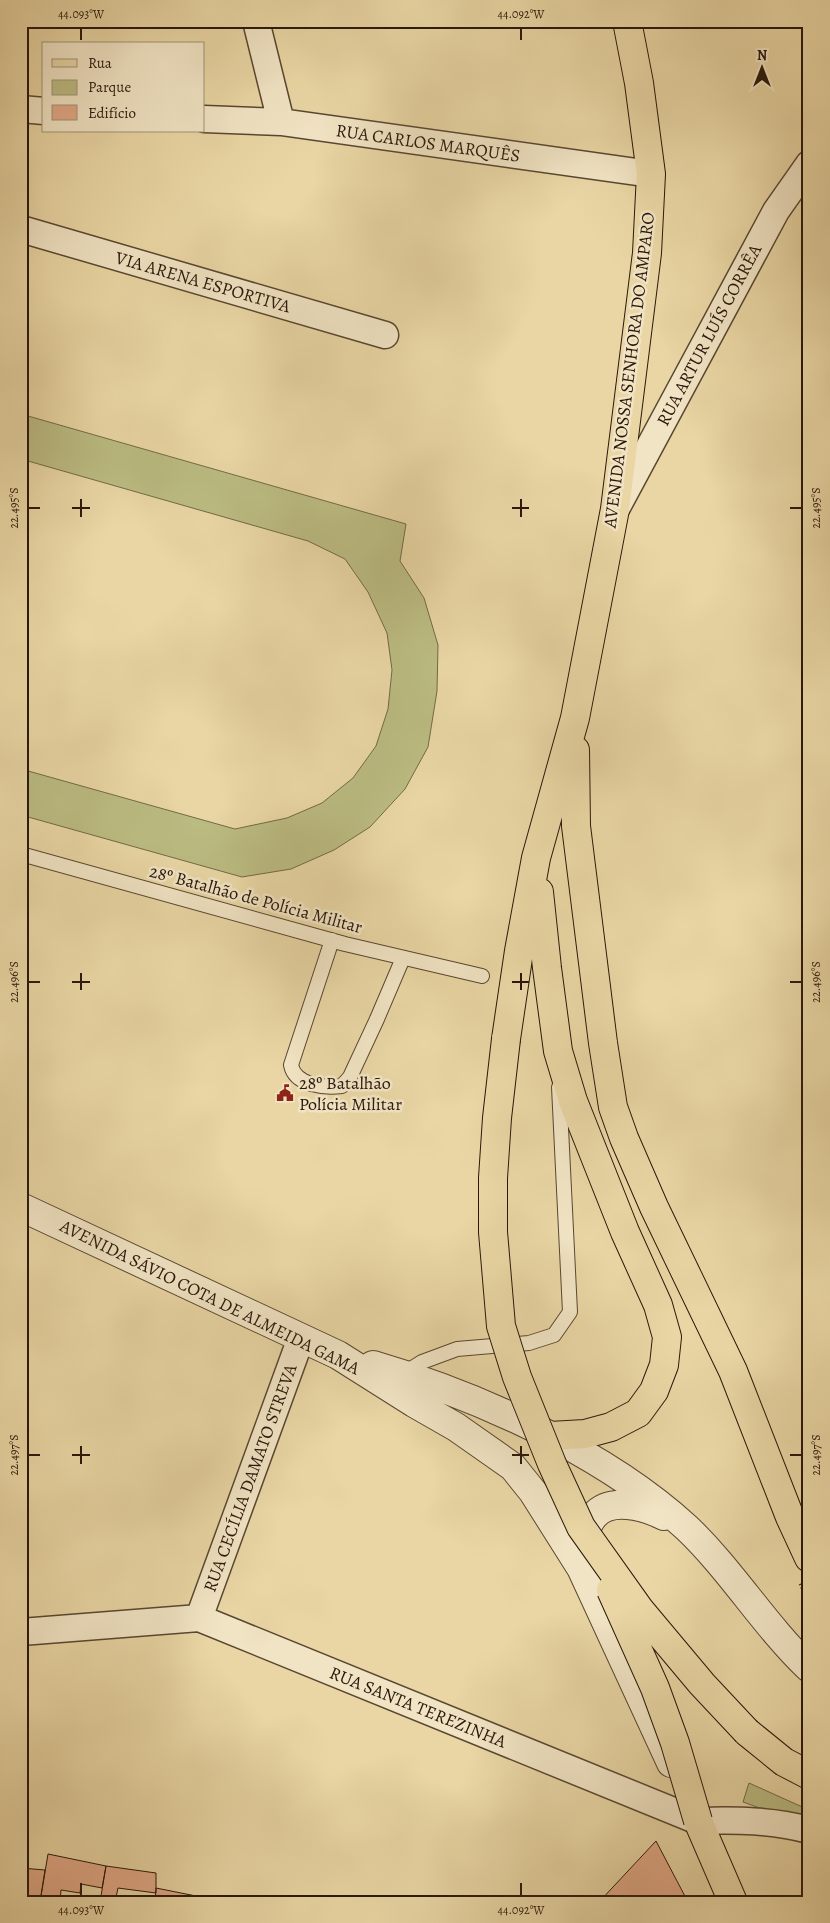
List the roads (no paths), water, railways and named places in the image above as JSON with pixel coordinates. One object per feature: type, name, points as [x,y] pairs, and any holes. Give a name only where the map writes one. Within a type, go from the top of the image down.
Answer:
[{"type":"main road","name":"AVENIDA NOSSA SENHORA DO AMPARO","points":[[582,1527],[552,1464],[517,1377],[501,1326],[494,1232],[494,1178],[497,1118],[519,951],[536,858],[575,718],[615,509],[646,253],[651,174],[640,83],[627,21]]},
{"type":"main road","name":"AVENIDA NOSSA SENHORA DO AMPARO","points":[[575,718],[576,826],[602,1043],[613,1106],[624,1138],[654,1207],[733,1371],[790,1517],[809,1558]]},
{"type":"main road","points":[[536,858],[547,968],[558,1051],[573,1101],[625,1232],[658,1305],[667,1337],[664,1364],[654,1391],[638,1413],[611,1426],[585,1434],[550,1436]]},
{"type":"main road","points":[[582,1527],[640,1610],[702,1684],[747,1732],[784,1762],[809,1775]]},
{"type":"main road","points":[[582,1527],[655,1688],[675,1743],[698,1821],[733,1902]]},
{"type":"street","points":[[256,21],[281,122]]},
{"type":"street","points":[[21,109],[42,111]]},
{"type":"street","name":"RUA CARLOS MARQUÊS","points":[[205,119],[281,122],[651,174]]},
{"type":"street","name":"RUA ARTUR LUÍS CORRÊA","points":[[615,509],[776,210],[809,164]]},
{"type":"street","name":"VIA ARENA ESPORTIVA","points":[[21,229],[385,335]]},
{"type":"street","name":"AVENIDA SÁVIO COTA DE ALMEIDA GAMA","points":[[21,1207],[338,1355],[414,1403],[456,1426],[513,1467],[538,1500],[580,1568],[698,1821]]},
{"type":"street","name":"RUA CECÍLIA DAMATO STREVA","points":[[199,1618],[301,1338]]},
{"type":"street","points":[[338,1355],[402,1374],[486,1407],[550,1436],[602,1465],[651,1498],[687,1529],[716,1559],[771,1628],[809,1668]]},
{"type":"street","points":[[580,1568],[583,1537],[593,1516],[606,1507],[627,1505],[655,1512],[687,1529]]},
{"type":"street","name":"RUA SANTA TEREZINHA","points":[[21,1632],[199,1618],[698,1821],[742,1819],[790,1825],[809,1830]]},
{"type":"lane","name":"28º Batalhão de Polícia Militar","points":[[21,854],[332,940],[482,976]]},
{"type":"lane","points":[[332,940],[291,1065],[292,1073],[301,1081],[332,1087],[342,1086],[350,1077],[403,958]]},
{"type":"lane","points":[[402,1374],[422,1362],[456,1349],[529,1343],[554,1335],[570,1312],[558,1051]]},
{"type":"place","name":"28º Batalhão Polícia Militar","points":[[285,1093]]}]
